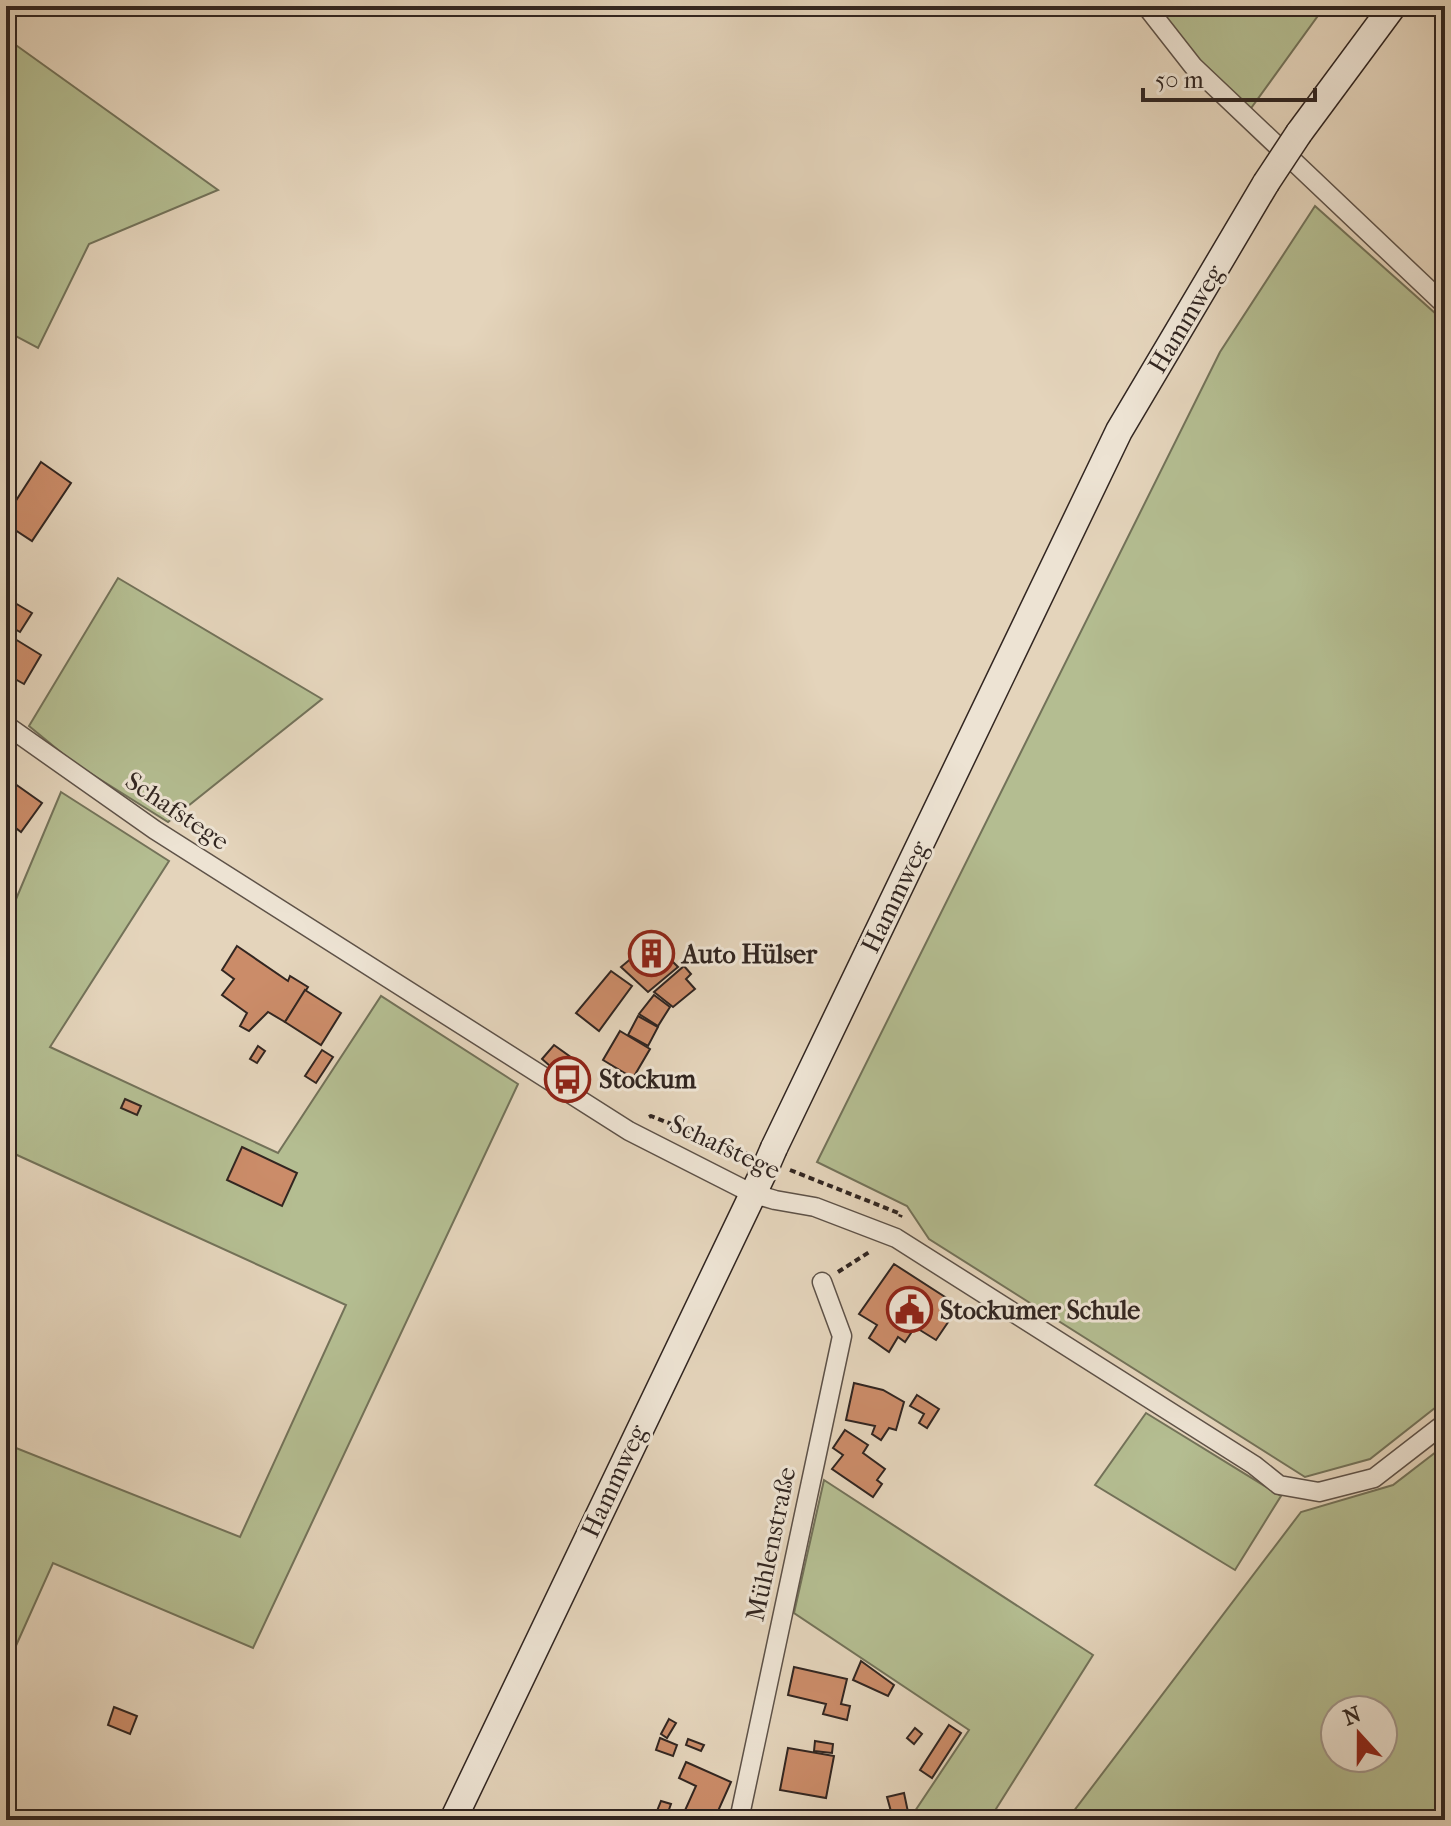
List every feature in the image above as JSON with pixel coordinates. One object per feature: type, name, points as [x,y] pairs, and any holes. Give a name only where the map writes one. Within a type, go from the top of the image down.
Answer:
[{"type":"main road","name":"Hammweg","points":[[453,1820],[1119,431],[1266,183],[1393,6]]},
{"type":"street","points":[[1146,6],[1193,66],[1445,305]]},
{"type":"street","name":"Schafstege","points":[[6,725],[155,830],[629,1131],[763,1170],[775,1200],[815,1207],[896,1238],[1254,1465],[1279,1485],[1319,1492],[1374,1478],[1445,1423]]},
{"type":"street","name":"Mühlenstraße","points":[[739,1820],[842,1336],[822,1282]]},
{"type":"path","points":[[822,1282],[896,1238]]},
{"type":"green space","points":[[1154,6],[1325,6],[1249,111],[1200,62]]},
{"type":"green space","points":[[6,38],[218,190],[89,244],[38,348],[6,331]]},
{"type":"green space","points":[[1315,206],[1445,322],[1445,1400],[1370,1459],[1305,1477],[929,1239],[907,1206],[817,1162],[1220,352]]},
{"type":"green space","points":[[118,578],[322,699],[168,822],[74,763],[29,726]]},
{"type":"green space","points":[[61,792],[169,861],[50,1047],[278,1153],[381,996],[518,1084],[253,1648],[53,1563],[6,1668],[6,1444],[240,1537],[346,1305],[6,1150],[6,923]]},
{"type":"green space","points":[[1146,1413],[1281,1496],[1235,1570],[1095,1485]]},
{"type":"green space","points":[[1445,1445],[1445,1820],[1067,1820],[1301,1512],[1393,1485]]},
{"type":"green space","points":[[824,1480],[1093,1655],[989,1820],[909,1820],[969,1730],[794,1613]]},
{"type":"building","points":[[41,462],[71,483],[32,541],[6,524],[6,516]]},
{"type":"building","points":[[15,603],[32,613],[20,632],[6,624]]},
{"type":"building","points":[[15,639],[41,655],[24,684],[6,674],[6,654]]},
{"type":"building","points":[[11,781],[42,803],[21,832],[17,829],[6,844],[6,789]]},
{"type":"building","name":"Auto Hülser","points":[[652,941],[678,967],[648,992],[621,967]]},
{"type":"building","points":[[237,946],[288,981],[290,976],[308,987],[285,1022],[268,1012],[249,1031],[240,1026],[247,1013],[222,995],[234,979],[222,970]]},
{"type":"building","points":[[684,966],[691,974],[686,979],[695,989],[673,1007],[654,992]]},
{"type":"building","points":[[611,971],[632,986],[599,1031],[576,1013]]},
{"type":"building","points":[[305,990],[341,1013],[321,1045],[285,1022]]},
{"type":"building","points":[[654,995],[670,1007],[658,1026],[639,1014]]},
{"type":"building","points":[[638,1016],[658,1027],[648,1046],[628,1035]]},
{"type":"building","points":[[620,1031],[650,1049],[633,1078],[603,1060]]},
{"type":"building","points":[[554,1045],[572,1058],[558,1073],[542,1059]]},
{"type":"building","points":[[258,1046],[265,1051],[257,1063],[250,1059]]},
{"type":"building","points":[[322,1050],[333,1057],[316,1083],[305,1076]]},
{"type":"building","points":[[125,1099],[141,1106],[137,1115],[121,1108]]},
{"type":"building","points":[[242,1147],[297,1173],[282,1206],[227,1180]]},
{"type":"building","name":"Stockumer Schule","points":[[894,1264],[959,1306],[936,1340],[915,1327],[905,1342],[898,1337],[889,1352],[869,1338],[877,1325],[859,1314]]},
{"type":"building","points":[[854,1383],[883,1390],[904,1402],[896,1430],[889,1428],[881,1440],[872,1434],[875,1426],[846,1420]]},
{"type":"building","points":[[917,1395],[939,1409],[927,1428],[919,1423],[924,1414],[910,1406]]},
{"type":"building","points":[[845,1430],[868,1445],[863,1453],[885,1469],[877,1480],[882,1484],[873,1497],[832,1469],[843,1455],[833,1448]]},
{"type":"building","points":[[861,1661],[894,1685],[888,1696],[853,1680]]},
{"type":"building","points":[[794,1667],[847,1679],[841,1704],[850,1706],[847,1720],[823,1714],[826,1704],[788,1695]]},
{"type":"building","points":[[114,1707],[137,1716],[130,1734],[108,1725]]},
{"type":"building","points":[[669,1719],[676,1723],[667,1738],[661,1734]]},
{"type":"building","points":[[949,1725],[961,1733],[932,1778],[920,1770]]},
{"type":"building","points":[[915,1728],[922,1734],[914,1744],[907,1738]]},
{"type":"building","points":[[660,1738],[677,1745],[673,1756],[656,1750]]},
{"type":"building","points":[[688,1739],[704,1745],[701,1751],[686,1745]]},
{"type":"building","points":[[815,1741],[833,1744],[832,1753],[814,1751]]},
{"type":"building","points":[[788,1748],[834,1756],[826,1798],[780,1790]]},
{"type":"building","points":[[686,1762],[731,1782],[714,1820],[688,1820],[682,1817],[696,1786],[679,1778]]},
{"type":"building","points":[[904,1793],[908,1812],[892,1815],[887,1797]]},
{"type":"building","points":[[661,1801],[671,1804],[667,1815],[657,1811]]},
{"type":"building","points":[[800,1811],[822,1815],[821,1820],[799,1820]]},
{"type":"place","name":"Auto Hülser","points":[[651,954]]},
{"type":"place","name":"Stockum","points":[[568,1079]]},
{"type":"place","name":"Stockumer Schule","points":[[909,1310]]}]
